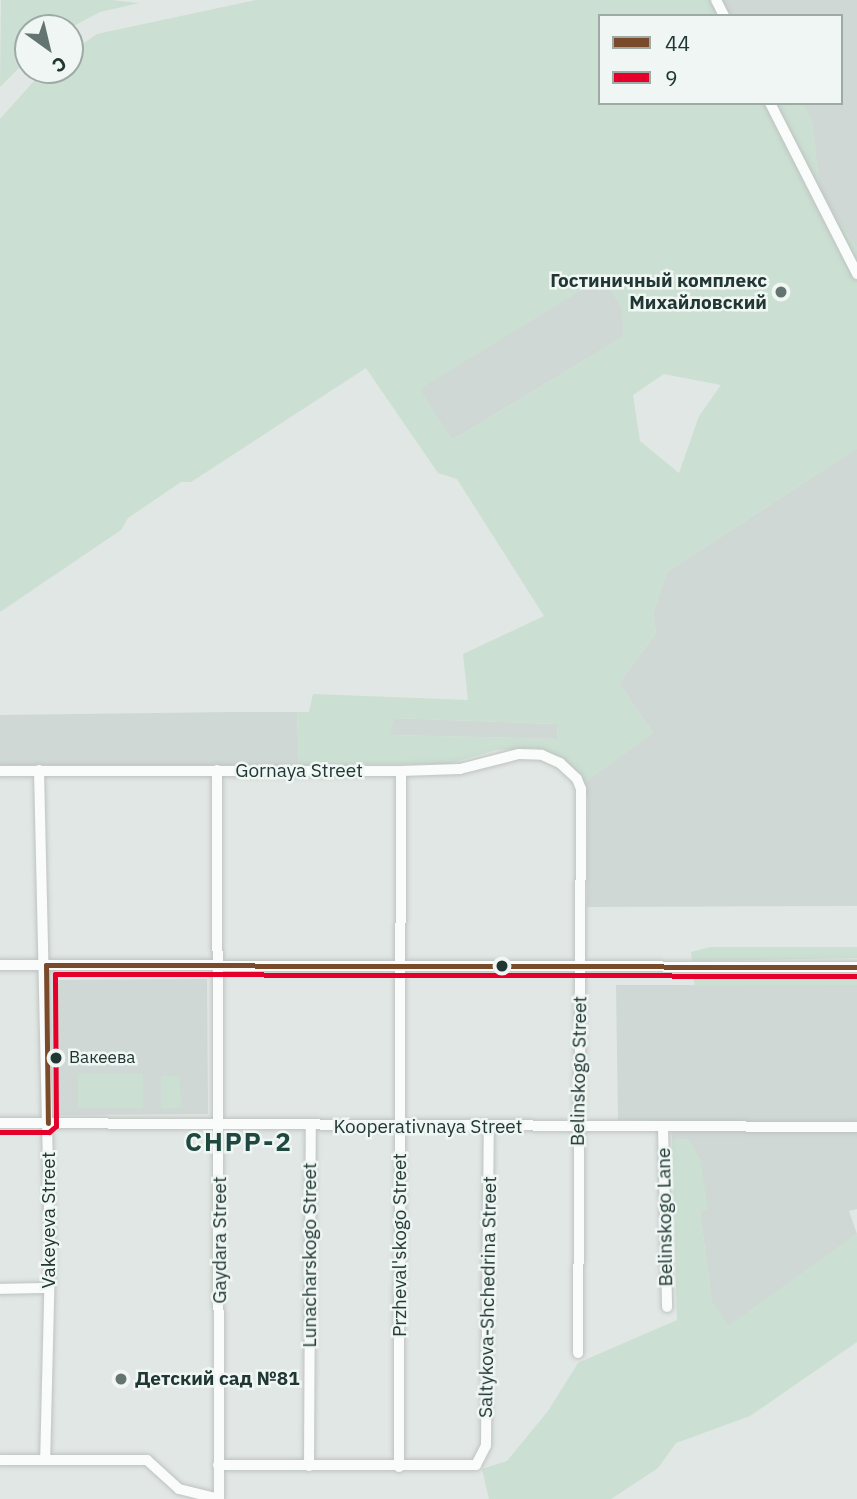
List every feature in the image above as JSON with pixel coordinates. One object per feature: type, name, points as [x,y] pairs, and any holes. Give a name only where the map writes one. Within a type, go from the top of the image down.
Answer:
[{"type":"street","points":[[772,105],[857,274]]},
{"type":"street","name":"Gornaya Street","points":[[0,771],[401,771],[460,769],[519,754],[542,755],[560,763],[581,789]]},
{"type":"street","name":"Vakeyeva Street","points":[[40,770],[48,1123],[49,1288],[45,1460]]},
{"type":"street","name":"Gaydara Street","points":[[217,770],[220,967],[219,1499]]},
{"type":"street","name":"Przheval'skogo Street","points":[[399,1467],[403,967],[401,771]]},
{"type":"street","name":"Belinskogo Street","points":[[578,1353],[581,789]]},
{"type":"street","points":[[0,965],[857,967]]},
{"type":"street","name":"Kooperativnaya Street","points":[[0,1123],[311,1127],[857,1127]]},
{"type":"street","name":"Lunacharskogo Street","points":[[309,1466],[311,1127]]},
{"type":"street","name":"Saltykova-Shchedrina Street","points":[[399,1467],[477,1465],[486,1445],[489,1127]]},
{"type":"street","name":"Belinskogo Lane","points":[[663,1127],[667,1307]]},
{"type":"street","points":[[0,1289],[49,1288]]},
{"type":"street","points":[[0,1460],[147,1460],[179,1489],[219,1499]]},
{"type":"street","points":[[218,1465],[399,1467]]},
{"type":"shaded area","points":[[714,0],[857,0],[857,248],[820,192],[812,121],[803,105],[843,105],[843,14],[722,14]]},
{"type":"shaded area","points":[[594,282],[610,287],[622,309],[624,336],[452,440],[419,389]]},
{"type":"shaded area","points":[[857,448],[857,906],[587,907],[588,799],[583,783],[653,733],[619,683],[656,633],[653,614],[667,572]]},
{"type":"shaded area","points":[[297,712],[299,765],[0,765],[0,715]]},
{"type":"shaded area","points":[[393,718],[557,724],[558,739],[390,735]]},
{"type":"shaded area","points":[[207,979],[208,1114],[58,1115],[57,980]]},
{"type":"shaded area","points":[[616,985],[857,985],[857,1209],[849,1211],[857,1234],[729,1326],[712,1302],[700,1212],[707,1208],[700,1160],[688,1139],[672,1139],[671,1121],[618,1120]]},
{"type":"green space","points":[[1,0],[111,0],[139,3],[100,12],[84,21],[84,14],[14,14],[14,73],[0,87]]},
{"type":"green space","points":[[256,0],[714,0],[722,14],[598,14],[598,105],[803,105],[812,120],[820,192],[857,248],[857,448],[667,572],[653,614],[656,633],[619,683],[653,733],[583,783],[570,765],[535,748],[496,750],[449,764],[299,765],[297,712],[309,712],[313,694],[468,700],[463,654],[544,616],[457,479],[438,473],[366,368],[191,482],[181,482],[128,518],[121,530],[0,612],[0,119],[31,84],[84,84],[84,43],[97,34]],"holes":[[[594,282],[610,287],[622,309],[624,336],[452,440],[420,389]],[[664,374],[721,385],[699,416],[679,473],[640,441],[633,395]],[[393,718],[557,724],[558,739],[391,735]]]},
{"type":"green space","points":[[711,947],[857,947],[857,958],[692,961],[691,952]]},
{"type":"green space","points":[[857,974],[857,985],[695,986],[693,977]]},
{"type":"green space","points":[[78,1074],[143,1074],[143,1108],[78,1108]]},
{"type":"green space","points":[[161,1076],[180,1076],[181,1108],[161,1109]]},
{"type":"green space","points":[[672,1139],[688,1139],[700,1160],[708,1208],[700,1212],[712,1302],[729,1325],[857,1234],[857,1342],[750,1416],[676,1443],[658,1468],[611,1499],[489,1499],[482,1469],[507,1461],[548,1411],[578,1363],[677,1320]]},
{"type":"transit line","name":"44","points":[[46,965],[857,967]]},
{"type":"transit line","name":"44","points":[[46,965],[48,1123]]},
{"type":"transit line","name":"9","points":[[0,1132],[49,1132],[56,1126],[55,974],[857,976]]},
{"type":"place","name":"Гостиничный комплекс Михайловский","points":[[781,292]]},
{"type":"place","name":"Вакеева","points":[[56,1058]]},
{"type":"place","name":"Детский сад №81","points":[[121,1379]]},
{"type":"district","name":"CHPP-2","points":[[239,1142]]}]
